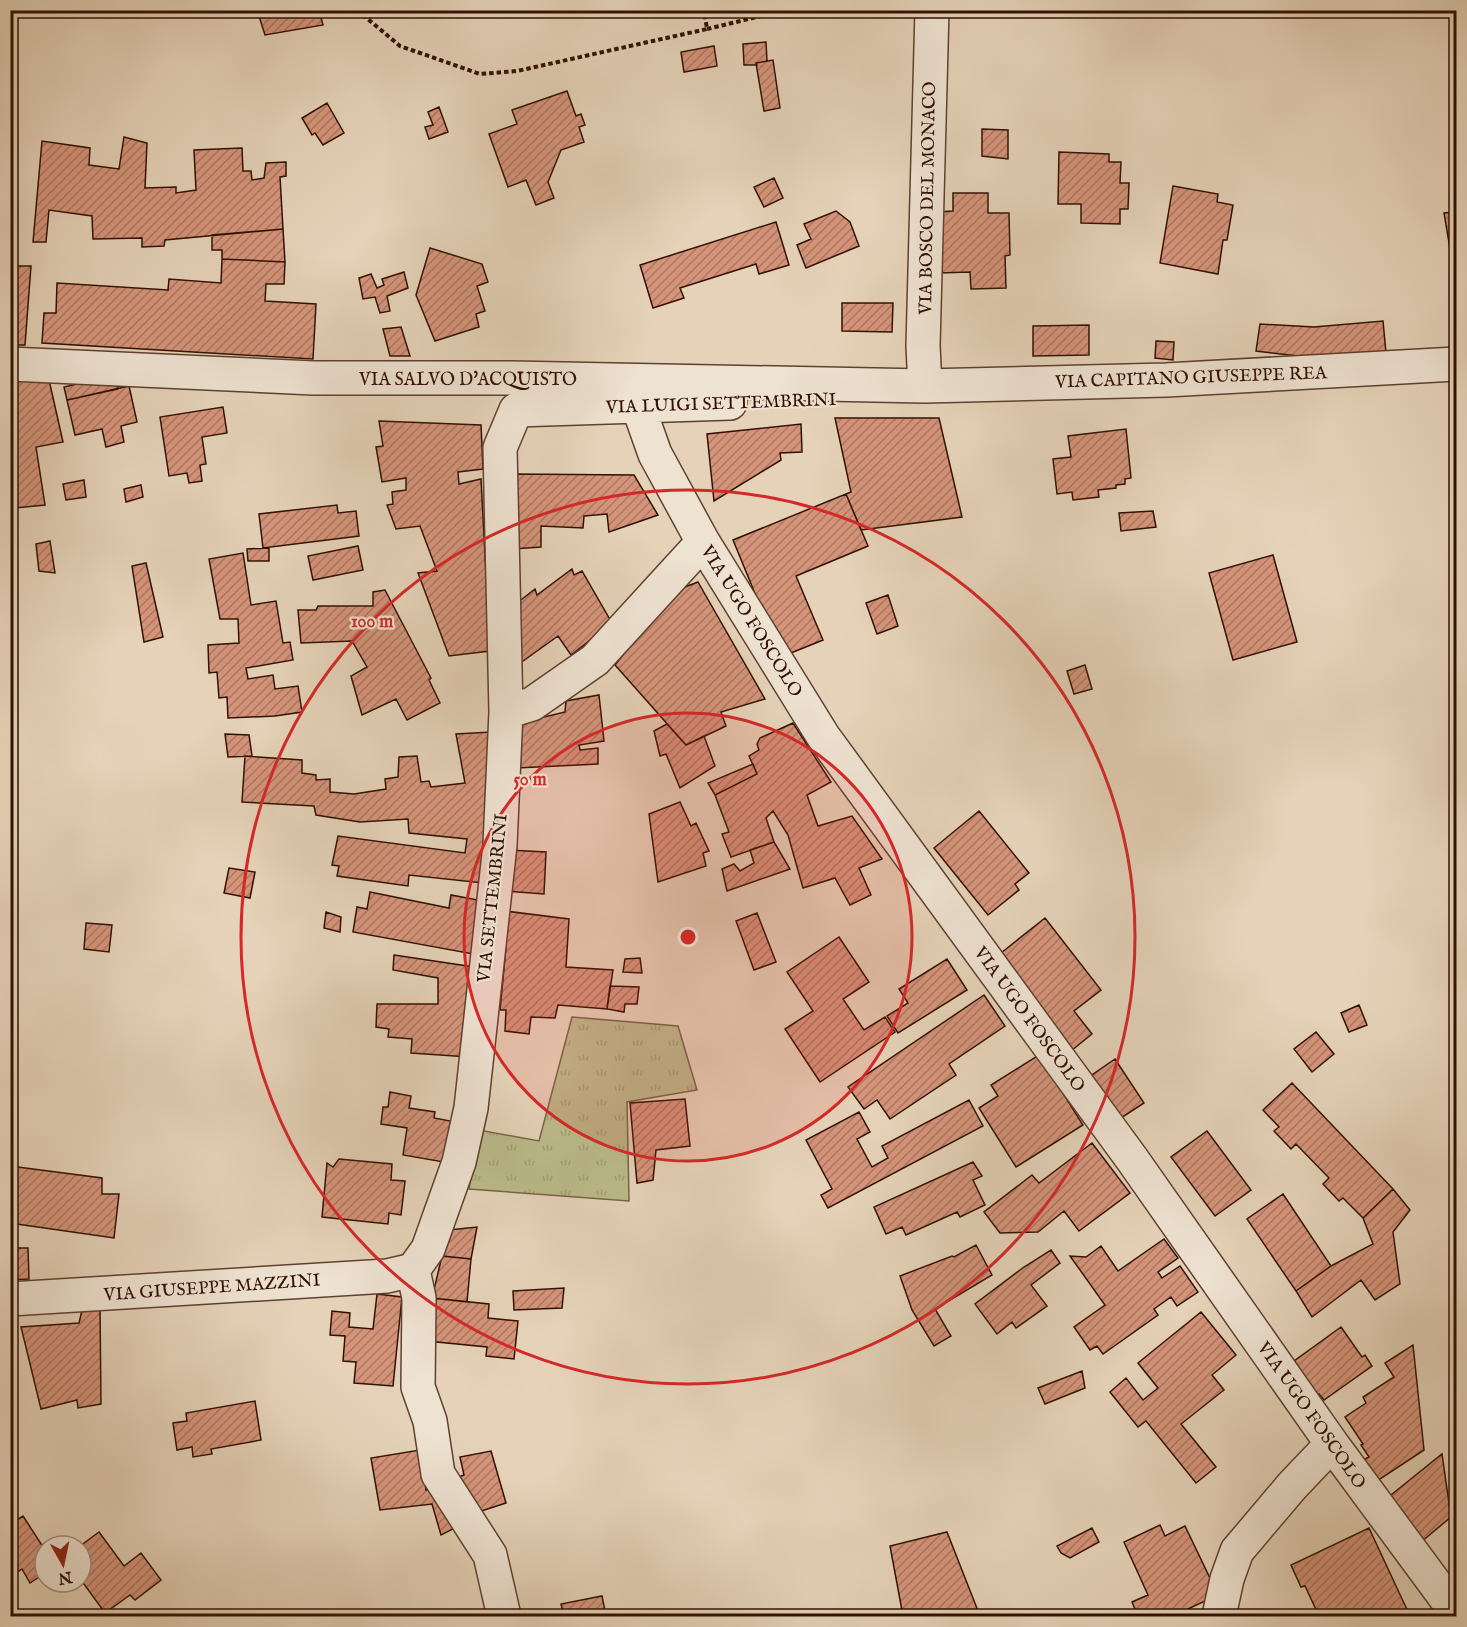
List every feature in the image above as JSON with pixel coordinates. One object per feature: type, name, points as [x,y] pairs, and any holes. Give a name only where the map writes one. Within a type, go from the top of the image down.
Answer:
[{"type":"street","name":"VIA BOSCO DEL MONACO","points":[[925,386],[932,10]]},
{"type":"street","name":"VIA SALVO D'ACQUISTO","points":[[10,364],[314,378],[512,378],[925,386]]},
{"type":"street","name":"VIA CAPITANO GIUSEPPE REA","points":[[925,386],[1166,380],[1456,364]]},
{"type":"street","points":[[133,370],[211,390],[309,393],[478,391],[512,399],[516,410]]},
{"type":"street","name":"VIA LUIGI SETTEMBRINI","points":[[516,410],[890,398],[925,386]]},
{"type":"street","name":"VIA UGO FOSCOLO","points":[[638,406],[655,454],[704,542],[823,736],[1132,1159],[1332,1444],[1456,1612]]},
{"type":"street","name":"VIA SETTEMBRINI","points":[[413,1270],[428,1249],[459,1162],[471,1108],[500,845],[506,712],[500,448],[516,410]]},
{"type":"street","points":[[506,712],[532,704],[594,660],[704,542]]},
{"type":"street","points":[[413,1270],[419,1298],[418,1386],[430,1421],[438,1474],[490,1554],[504,1617]]},
{"type":"street","name":"VIA GIUSEPPE MAZZINI","points":[[10,1299],[387,1276],[413,1270]]},
{"type":"street","points":[[1219,1617],[1227,1579],[1237,1551],[1292,1486],[1332,1444]]},
{"type":"path","points":[[357,10],[400,46],[480,74],[517,71],[786,10]]},
{"type":"path","points":[[704,10],[707,29]]},
{"type":"green space","points":[[572,1017],[678,1026],[697,1090],[627,1102],[629,1201],[469,1189],[479,1130],[539,1141]]},
{"type":"building","points":[[257,10],[319,10],[323,25],[265,35]]},
{"type":"building","points":[[766,42],[767,61],[756,63],[757,65],[744,65],[743,44]]},
{"type":"building","points":[[714,46],[717,66],[684,72],[681,52]]},
{"type":"building","points":[[773,60],[780,108],[764,111],[756,63]]},
{"type":"building","points":[[567,91],[576,116],[581,114],[585,125],[579,127],[584,142],[561,150],[548,182],[554,198],[536,205],[526,180],[508,187],[489,134],[517,124],[512,110]]},
{"type":"building","points":[[327,103],[344,133],[323,145],[315,133],[312,135],[302,118]]},
{"type":"building","points":[[439,107],[448,132],[429,139],[425,127],[433,125],[428,112]]},
{"type":"building","points":[[982,129],[1008,130],[1008,159],[982,156]]},
{"type":"building","points":[[124,137],[147,143],[145,188],[176,187],[176,193],[196,190],[194,150],[242,148],[243,171],[251,171],[252,180],[264,178],[266,163],[286,162],[286,176],[280,177],[283,229],[165,240],[164,246],[142,247],[142,238],[93,239],[92,216],[49,210],[46,242],[33,242],[42,141],[90,148],[89,165],[119,169]]},
{"type":"building","points":[[1059,152],[1109,154],[1109,162],[1121,162],[1120,183],[1129,183],[1128,209],[1120,209],[1120,224],[1081,223],[1081,204],[1058,204]]},
{"type":"building","points":[[774,178],[783,198],[764,207],[754,187]]},
{"type":"building","points":[[1173,186],[1218,194],[1217,202],[1233,205],[1227,240],[1223,240],[1218,274],[1160,263]]},
{"type":"building","points":[[953,193],[988,193],[988,213],[1009,213],[1010,255],[1005,256],[1006,288],[971,289],[970,272],[939,273],[938,212],[953,211]]},
{"type":"building","points":[[836,211],[850,222],[859,246],[806,268],[797,245],[811,239],[804,224]]},
{"type":"building","points":[[1456,212],[1456,284],[1444,213]]},
{"type":"building","points":[[776,222],[789,265],[759,274],[756,264],[680,288],[684,298],[653,308],[640,265]]},
{"type":"building","points":[[283,229],[285,262],[222,259],[222,250],[212,250],[212,235]]},
{"type":"building","points":[[430,248],[482,264],[488,282],[477,286],[485,311],[476,314],[479,327],[435,341],[416,295]]},
{"type":"building","points":[[222,259],[285,262],[284,284],[266,284],[265,301],[316,304],[313,359],[42,343],[44,313],[56,313],[57,283],[168,290],[169,279],[221,283]]},
{"type":"building","points":[[10,266],[31,266],[25,345],[10,345]]},
{"type":"building","points":[[404,272],[408,288],[387,296],[390,311],[380,313],[375,297],[363,299],[359,278],[371,274],[377,288],[384,285],[382,279]]},
{"type":"building","points":[[842,303],[893,303],[892,332],[842,331]]},
{"type":"building","points":[[1383,321],[1386,353],[1315,358],[1256,351],[1260,324],[1314,327]]},
{"type":"building","points":[[1089,325],[1089,355],[1033,356],[1033,326]]},
{"type":"building","points":[[401,327],[410,356],[390,356],[383,329]]},
{"type":"building","points":[[1156,341],[1174,342],[1173,360],[1155,358]]},
{"type":"building","points":[[47,371],[63,442],[36,447],[45,505],[15,508],[10,477],[10,381]]},
{"type":"building","points":[[115,375],[118,389],[67,400],[64,387]]},
{"type":"building","points":[[129,386],[137,422],[121,426],[124,442],[106,447],[102,429],[75,435],[67,400]]},
{"type":"building","points":[[223,407],[227,433],[202,437],[206,464],[200,465],[202,481],[189,483],[187,473],[169,476],[160,417]]},
{"type":"building","points":[[835,418],[939,418],[962,517],[861,530],[846,494],[851,492]]},
{"type":"building","points":[[379,421],[481,425],[483,469],[458,472],[459,484],[481,479],[490,651],[449,656],[418,573],[437,571],[420,526],[396,529],[387,505],[393,504],[392,492],[406,490],[406,478],[382,482],[376,447],[383,446]]},
{"type":"building","points":[[801,424],[802,452],[780,453],[781,460],[714,501],[707,434]]},
{"type":"building","points":[[1126,429],[1131,478],[1125,479],[1125,484],[1116,485],[1116,488],[1098,490],[1099,497],[1073,500],[1072,492],[1057,494],[1053,459],[1071,457],[1068,436]]},
{"type":"building","points":[[512,474],[634,475],[658,515],[609,532],[607,514],[584,516],[583,528],[541,526],[541,547],[513,549]]},
{"type":"building","points":[[84,480],[86,497],[66,500],[63,484]]},
{"type":"building","points":[[141,485],[143,497],[126,502],[124,489]]},
{"type":"building","points":[[846,494],[868,546],[796,576],[823,640],[781,657],[733,540]]},
{"type":"building","points":[[337,505],[338,513],[356,511],[359,536],[263,548],[259,514]]},
{"type":"building","points":[[1153,511],[1156,527],[1121,531],[1119,513]]},
{"type":"building","points":[[50,541],[55,573],[39,571],[36,544]]},
{"type":"building","points":[[358,546],[363,570],[313,580],[308,556]]},
{"type":"building","points":[[269,548],[269,561],[248,561],[247,549]]},
{"type":"building","points":[[243,553],[251,605],[276,601],[283,643],[290,642],[293,660],[246,668],[248,679],[273,675],[275,689],[298,686],[302,712],[275,716],[228,718],[227,697],[219,698],[217,672],[209,673],[208,645],[239,643],[238,619],[220,619],[209,559]]},
{"type":"building","points":[[1273,555],[1297,642],[1233,660],[1209,573]]},
{"type":"building","points":[[146,563],[163,637],[144,642],[132,566]]},
{"type":"building","points":[[572,569],[574,575],[582,571],[612,623],[571,655],[558,636],[516,666],[517,603],[535,589],[537,595]]},
{"type":"building","points":[[698,582],[765,699],[721,712],[726,726],[686,745],[615,665],[672,592]]},
{"type":"building","points":[[385,590],[431,678],[429,680],[440,703],[407,720],[396,699],[362,715],[351,676],[367,667],[352,641],[301,643],[298,610],[316,610],[318,606],[373,606],[373,592]]},
{"type":"building","points":[[888,595],[898,626],[877,634],[866,603]]},
{"type":"building","points":[[1085,665],[1092,689],[1074,694],[1067,671]]},
{"type":"building","points":[[599,695],[604,741],[579,745],[580,750],[598,748],[598,764],[517,768],[519,723],[565,712],[566,701]]},
{"type":"building","points":[[793,723],[831,782],[807,795],[818,826],[852,816],[882,859],[859,868],[871,895],[850,905],[835,878],[803,888],[788,835],[773,811],[766,818],[774,842],[731,857],[722,834],[729,832],[715,795],[757,774],[749,756],[759,750],[757,744],[760,738]]},
{"type":"building","points":[[667,724],[686,745],[704,736],[715,766],[680,788],[666,754],[660,756],[654,731]]},
{"type":"building","points":[[491,732],[483,883],[409,875],[408,886],[337,876],[339,866],[332,865],[338,836],[465,853],[467,839],[409,833],[408,819],[360,822],[316,815],[314,806],[242,802],[245,756],[302,760],[302,773],[316,775],[316,780],[330,779],[330,792],[354,794],[386,789],[385,779],[398,777],[399,757],[417,756],[421,782],[429,781],[431,787],[465,783],[456,734]]},
{"type":"building","points":[[225,734],[249,735],[252,756],[228,757]]},
{"type":"building","points":[[753,764],[757,774],[715,795],[708,783]]},
{"type":"building","points":[[680,802],[691,826],[696,823],[709,851],[703,853],[706,866],[658,882],[649,814]]},
{"type":"building","points":[[979,811],[1029,873],[1015,884],[1019,890],[988,915],[934,848]]},
{"type":"building","points":[[774,842],[790,869],[727,891],[722,869],[734,864],[740,871],[754,863],[750,850]]},
{"type":"building","points":[[508,850],[546,852],[544,894],[505,891]]},
{"type":"building","points":[[229,868],[255,872],[250,898],[224,893]]},
{"type":"building","points":[[370,892],[449,908],[451,895],[483,901],[473,954],[353,932],[357,907],[367,909]]},
{"type":"building","points":[[505,911],[569,919],[566,967],[613,970],[607,1009],[558,1005],[555,1018],[531,1017],[529,1034],[505,1031],[506,1010],[500,1010],[506,947]]},
{"type":"building","points":[[326,912],[341,917],[340,932],[324,928]]},
{"type":"building","points":[[757,913],[776,962],[754,970],[736,921]]},
{"type":"building","points":[[1045,918],[1101,990],[1074,1011],[1092,1034],[1071,1051],[996,957]]},
{"type":"building","points":[[86,923],[112,925],[109,952],[84,949]]},
{"type":"building","points":[[839,937],[869,982],[843,999],[864,1030],[885,1017],[895,1032],[820,1082],[785,1029],[813,1011],[787,972]]},
{"type":"building","points":[[394,955],[474,967],[469,1057],[411,1053],[412,1039],[388,1037],[389,1029],[376,1027],[377,1004],[438,1004],[438,978],[393,970]]},
{"type":"building","points":[[640,958],[642,973],[623,972],[625,959]]},
{"type":"building","points":[[947,959],[967,990],[898,1033],[887,1016],[908,1003],[899,989]]},
{"type":"building","points":[[610,986],[639,987],[637,1004],[625,1004],[624,1012],[607,1009]]},
{"type":"building","points":[[984,995],[1005,1026],[949,1064],[956,1075],[890,1119],[877,1100],[864,1109],[848,1087]]},
{"type":"building","points":[[1359,1005],[1367,1025],[1349,1032],[1341,1013]]},
{"type":"building","points":[[1316,1032],[1334,1054],[1312,1072],[1294,1049]]},
{"type":"building","points":[[1039,1055],[1083,1125],[1016,1167],[979,1108],[998,1096],[991,1085]]},
{"type":"building","points":[[1115,1059],[1144,1103],[1118,1120],[1089,1077]]},
{"type":"building","points":[[1292,1083],[1393,1189],[1363,1218],[1343,1198],[1339,1201],[1323,1184],[1329,1178],[1296,1144],[1291,1149],[1274,1131],[1279,1127],[1263,1110]]},
{"type":"building","points":[[390,1092],[411,1096],[409,1108],[435,1112],[434,1118],[461,1123],[455,1164],[403,1155],[407,1128],[381,1124],[383,1107],[388,1107]]},
{"type":"building","points":[[685,1099],[690,1146],[656,1150],[653,1180],[637,1183],[630,1103]]},
{"type":"building","points":[[969,1100],[983,1126],[828,1208],[821,1195],[832,1189],[806,1140],[859,1112],[870,1132],[857,1139],[872,1167],[888,1158],[882,1146]]},
{"type":"building","points":[[1207,1131],[1251,1190],[1215,1216],[1171,1157]]},
{"type":"building","points":[[1092,1143],[1130,1193],[1079,1231],[1064,1211],[1038,1232],[1000,1233],[984,1212],[1032,1175],[1039,1183]]},
{"type":"building","points":[[339,1159],[392,1164],[391,1180],[405,1181],[401,1215],[389,1213],[388,1224],[322,1217],[327,1163],[333,1167]]},
{"type":"building","points":[[973,1162],[982,1176],[973,1180],[985,1205],[960,1217],[957,1212],[906,1235],[902,1227],[886,1234],[874,1207]]},
{"type":"building","points":[[10,1166],[102,1178],[102,1194],[119,1194],[114,1238],[10,1223]]},
{"type":"building","points":[[1393,1189],[1410,1210],[1393,1232],[1400,1284],[1375,1300],[1361,1280],[1312,1317],[1296,1291],[1331,1266],[1373,1244],[1363,1218]]},
{"type":"building","points":[[1283,1194],[1331,1266],[1296,1291],[1247,1219]]},
{"type":"building","points":[[477,1227],[471,1259],[442,1256],[449,1230]]},
{"type":"building","points":[[1164,1239],[1178,1258],[1158,1272],[1162,1278],[1180,1266],[1198,1292],[1177,1306],[1171,1297],[1154,1309],[1158,1315],[1103,1354],[1097,1346],[1090,1350],[1074,1327],[1105,1305],[1070,1256],[1086,1257],[1101,1246],[1118,1271]]},
{"type":"building","points":[[976,1245],[992,1275],[935,1309],[951,1336],[934,1346],[912,1310],[900,1276],[954,1257]]},
{"type":"building","points":[[10,1248],[28,1248],[29,1279],[10,1280]]},
{"type":"building","points":[[1051,1250],[1060,1263],[1031,1285],[1047,1306],[1016,1328],[1012,1322],[997,1334],[975,1304]]},
{"type":"building","points":[[442,1256],[471,1259],[467,1302],[432,1298]]},
{"type":"building","points":[[564,1288],[562,1308],[514,1310],[513,1291]]},
{"type":"building","points":[[377,1294],[402,1297],[393,1386],[354,1383],[356,1362],[343,1361],[345,1336],[330,1335],[332,1311],[350,1313],[349,1327],[373,1329]]},
{"type":"building","points":[[432,1298],[489,1304],[488,1318],[518,1321],[514,1359],[486,1356],[487,1347],[427,1341]]},
{"type":"building","points":[[83,1306],[100,1309],[101,1404],[78,1408],[77,1400],[41,1409],[21,1327],[79,1323]]},
{"type":"building","points":[[1201,1312],[1236,1355],[1212,1375],[1224,1390],[1181,1424],[1216,1467],[1196,1483],[1146,1421],[1138,1427],[1110,1392],[1126,1378],[1143,1400],[1158,1388],[1138,1363]]},
{"type":"building","points":[[1341,1327],[1362,1357],[1365,1355],[1372,1366],[1324,1400],[1319,1394],[1314,1397],[1290,1364]]},
{"type":"building","points":[[1413,1345],[1424,1450],[1377,1481],[1363,1460],[1369,1457],[1361,1445],[1363,1444],[1345,1417],[1366,1403],[1363,1397],[1394,1377],[1385,1363]]},
{"type":"building","points":[[1082,1371],[1085,1388],[1045,1404],[1038,1388]]},
{"type":"building","points":[[255,1401],[261,1440],[211,1449],[212,1454],[193,1457],[192,1447],[177,1450],[173,1423],[187,1421],[186,1413]]},
{"type":"building","points":[[420,1450],[426,1490],[441,1487],[457,1527],[441,1535],[432,1504],[380,1510],[371,1458]]},
{"type":"building","points":[[491,1451],[506,1503],[475,1513],[456,1478],[464,1475],[460,1457]]},
{"type":"building","points":[[1442,1454],[1451,1517],[1421,1542],[1386,1499]]},
{"type":"building","points":[[23,1516],[35,1534],[33,1581],[30,1583],[22,1569],[10,1577],[10,1524]]},
{"type":"building","points":[[1160,1525],[1165,1536],[1185,1526],[1218,1595],[1173,1616],[1138,1616],[1132,1602],[1148,1595],[1124,1542]]},
{"type":"building","points":[[1092,1528],[1099,1542],[1070,1558],[1061,1553],[1057,1546]]},
{"type":"building","points":[[1369,1528],[1410,1616],[1319,1616],[1305,1586],[1301,1587],[1291,1565]]},
{"type":"building","points":[[99,1532],[124,1566],[141,1553],[161,1580],[135,1600],[130,1595],[105,1613],[91,1594],[93,1594],[93,1536]]},
{"type":"building","points":[[947,1532],[980,1616],[903,1616],[890,1546]]},
{"type":"building","points":[[602,1596],[606,1616],[564,1616],[561,1604]]}]
